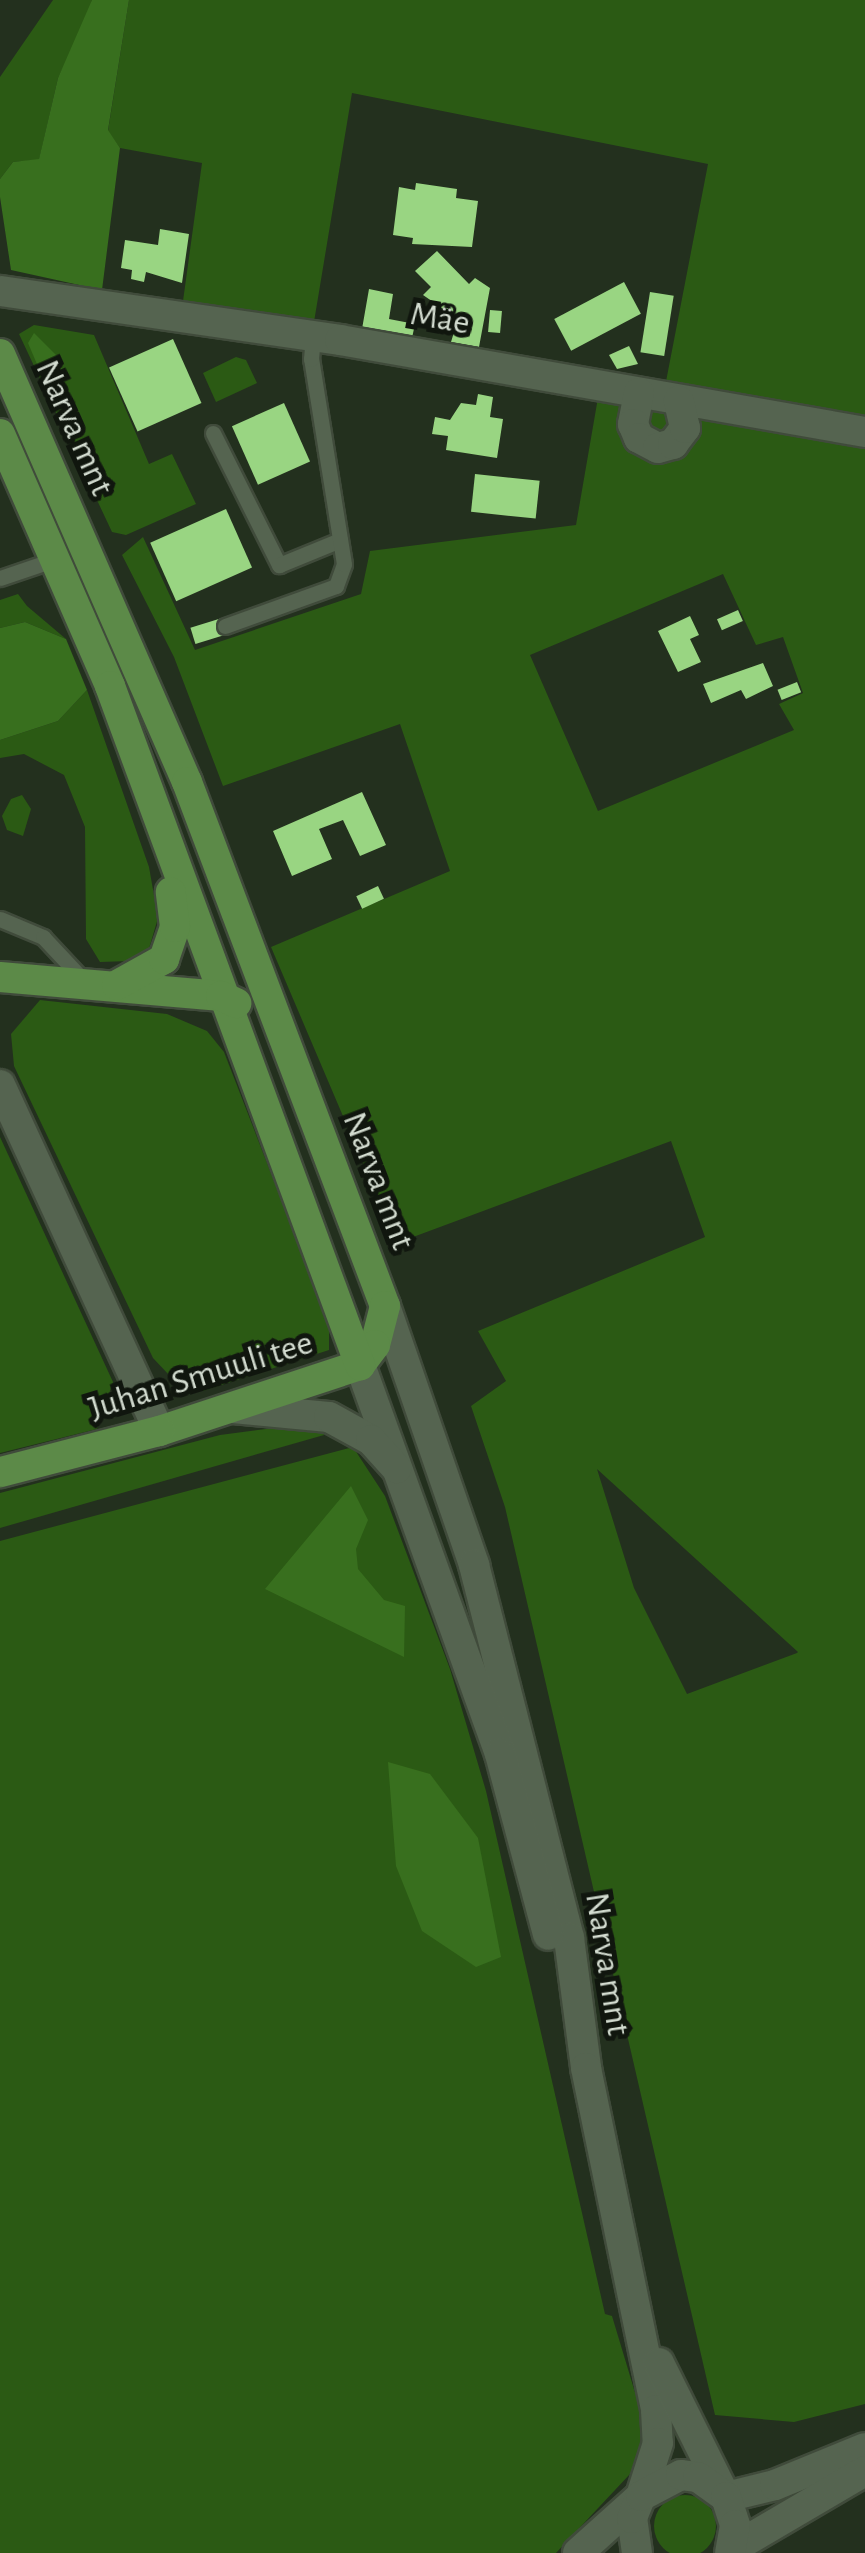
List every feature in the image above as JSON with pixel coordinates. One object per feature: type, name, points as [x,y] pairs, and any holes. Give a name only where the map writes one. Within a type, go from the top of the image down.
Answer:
[{"type":"main road","name":"Mäe","points":[[0,291],[313,336],[865,432]]},
{"type":"main road","name":"Narva mnt","points":[[0,354],[187,782],[385,1306],[474,1565],[565,1923],[586,2068]]},
{"type":"main road","points":[[639,394],[633,424],[638,438],[658,448],[673,444],[685,428],[679,401]]},
{"type":"main road","name":"Narva mnt","points":[[0,434],[56,559],[157,820],[406,1480],[500,1754],[586,2068],[646,2333],[658,2443],[632,2518],[637,2553]]},
{"type":"main road","points":[[99,987],[155,968],[170,946],[174,908],[157,820]]},
{"type":"main road","points":[[0,976],[221,996],[268,1025],[290,1057]]},
{"type":"main road","points":[[0,1086],[159,1431]]},
{"type":"main road","name":"Juhan Smuuli tee","points":[[0,1472],[159,1431],[360,1365],[375,1346],[385,1306]]},
{"type":"main road","points":[[233,1408],[330,1417],[371,1440],[406,1480]]},
{"type":"main road","name":"Narva mnt","points":[[646,2333],[734,2512],[731,2551]]},
{"type":"main road","points":[[578,2553],[641,2496],[681,2475],[698,2477],[726,2497],[775,2485],[865,2448]]},
{"type":"main road","points":[[731,2551],[865,2472]]},
{"type":"lane","points":[[226,626],[336,586],[344,564],[311,360],[313,336]]},
{"type":"lane","points":[[213,433],[278,565],[340,540]]},
{"type":"lane","points":[[0,578],[56,559]]},
{"type":"lane","points":[[0,920],[43,937],[99,987]]},
{"type":"green space","points":[[53,0],[92,0],[90,13],[58,78],[39,160],[13,162],[0,179],[0,77]]},
{"type":"green space","points":[[92,0],[129,0],[108,130],[120,148],[102,290],[11,270],[0,197],[0,179],[13,162],[39,159],[58,78]]},
{"type":"green space","points":[[129,0],[865,0],[865,2404],[794,2422],[715,2415],[505,1507],[471,1406],[506,1381],[478,1331],[705,1237],[671,1141],[397,1243],[271,947],[450,871],[400,724],[223,786],[174,657],[122,555],[143,537],[195,650],[361,594],[370,551],[576,525],[600,386],[663,397],[708,164],[352,93],[314,322],[183,301],[202,163],[120,148],[108,131]],"holes":[[[723,574],[756,645],[783,637],[803,693],[779,704],[794,730],[598,811],[530,655]],[[597,1469],[798,1652],[687,1694],[634,1588]]]},
{"type":"green space","points":[[34,325],[94,335],[149,464],[172,454],[196,504],[126,535],[112,532],[19,334]]},
{"type":"green space","points":[[34,333],[57,356],[65,379],[61,392],[48,390],[28,343]]},
{"type":"green space","points":[[236,357],[246,360],[257,383],[216,402],[203,373]]},
{"type":"green space","points":[[18,594],[66,639],[25,622],[0,628],[0,600]]},
{"type":"green space","points":[[25,622],[66,639],[87,690],[58,721],[0,740],[0,628]]},
{"type":"green space","points":[[87,690],[149,867],[158,918],[148,952],[130,961],[100,962],[86,939],[85,827],[64,775],[24,754],[0,758],[0,740],[58,721]]},
{"type":"green space","points":[[22,795],[31,809],[23,836],[7,830],[2,816],[11,799]]},
{"type":"green space","points":[[40,1000],[167,1014],[207,1031],[224,1052],[329,1323],[329,1350],[203,1391],[169,1375],[153,1358],[14,1066],[11,1034]]},
{"type":"green space","points":[[0,1137],[113,1382],[97,1429],[0,1453]]},
{"type":"green space","points":[[289,1426],[321,1429],[324,1435],[0,1528],[0,1493],[220,1435]]},
{"type":"green space","points":[[353,1447],[385,1496],[450,1669],[486,1791],[605,2314],[612,2316],[643,2419],[640,2449],[630,2474],[556,2553],[0,2553],[0,1541]]},
{"type":"green space","points":[[351,1486],[368,1520],[356,1549],[358,1569],[384,1600],[405,1606],[404,1657],[265,1589]]},
{"type":"green space","points":[[388,1762],[430,1774],[478,1838],[501,1957],[476,1967],[422,1931],[396,1866]]},
{"type":"green space","points":[[685,2495],[707,2504],[716,2526],[707,2548],[685,2557],[663,2548],[654,2526],[663,2504]]},
{"type":"building","points":[[416,183],[457,189],[456,198],[478,201],[472,247],[412,244],[413,238],[393,235],[399,187],[415,190]]},
{"type":"building","points":[[160,229],[189,234],[182,283],[146,272],[144,282],[131,279],[132,270],[121,268],[125,240],[158,245]]},
{"type":"building","points":[[437,251],[469,284],[475,278],[490,288],[479,347],[451,342],[458,319],[423,295],[431,287],[415,271]]},
{"type":"building","points":[[624,282],[641,314],[571,351],[554,319]]},
{"type":"building","points":[[369,289],[393,294],[389,319],[415,324],[412,338],[362,329]]},
{"type":"building","points":[[650,292],[674,296],[664,356],[640,352]]},
{"type":"building","points":[[490,310],[502,311],[500,333],[488,332]]},
{"type":"building","points":[[173,339],[201,403],[138,431],[109,367]]},
{"type":"building","points":[[629,346],[638,364],[617,369],[609,355]]},
{"type":"building","points":[[478,394],[493,397],[490,417],[503,419],[497,458],[446,450],[448,436],[432,434],[435,417],[450,420],[461,403],[476,405]]},
{"type":"building","points":[[284,403],[310,461],[258,485],[232,426]]},
{"type":"building","points":[[475,474],[540,481],[536,519],[471,512]]},
{"type":"building","points":[[226,509],[252,567],[176,601],[150,543]]},
{"type":"building","points":[[738,610],[743,621],[722,630],[717,619]]},
{"type":"building","points":[[690,616],[699,635],[690,639],[701,662],[678,672],[658,631]]},
{"type":"building","points":[[222,618],[227,634],[195,644],[190,628]]},
{"type":"building","points":[[763,663],[773,686],[746,699],[741,690],[711,703],[703,684]]},
{"type":"building","points":[[797,682],[801,692],[782,700],[778,690]]},
{"type":"building","points":[[362,792],[386,845],[360,856],[343,820],[319,829],[332,859],[292,876],[273,831]]},
{"type":"building","points":[[378,886],[384,899],[362,909],[356,896]]}]
